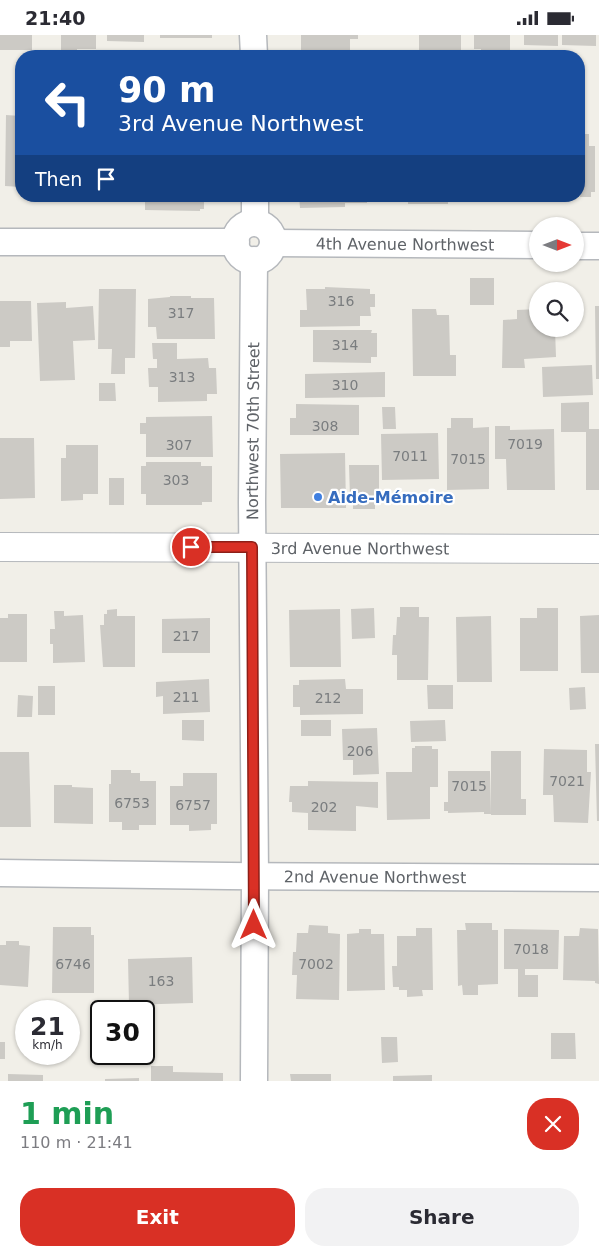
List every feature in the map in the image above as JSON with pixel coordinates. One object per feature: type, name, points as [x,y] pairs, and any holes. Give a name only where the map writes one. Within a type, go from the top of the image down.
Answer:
[{"type":"street","points":[[254,35],[254,50]]},
{"type":"street","points":[[254,202],[255,223]]},
{"type":"street","points":[[255,223],[264,225],[272,235],[264,252],[246,259],[237,250],[237,232],[246,224],[255,223]]},
{"type":"street","points":[[0,242],[236,242]]},
{"type":"street","name":"4th Avenue Northwest","points":[[264,252],[529,245]]},
{"type":"street","points":[[584,246],[599,246]]},
{"type":"street","name":"Northwest 70th Street","points":[[254,1081],[255,876],[252,547],[264,252]]},
{"type":"street","name":"3rd Avenue Northwest","points":[[0,547],[599,549]]},
{"type":"street","name":"2nd Avenue Northwest","points":[[0,873],[599,877]]},
{"type":"building","points":[[0,35],[32,35],[32,50],[0,50]]},
{"type":"building","points":[[61,35],[96,35],[96,49],[61,50]]},
{"type":"building","points":[[107,35],[144,35],[144,42],[107,41]]},
{"type":"building","points":[[160,35],[212,35],[212,38],[160,38]]},
{"type":"building","points":[[301,35],[358,35],[358,39],[350,39],[350,50],[301,50]]},
{"type":"building","points":[[419,35],[461,35],[461,50],[419,50]]},
{"type":"building","points":[[474,35],[510,35],[510,50],[474,49]]},
{"type":"building","points":[[524,35],[558,35],[558,46],[524,45]]},
{"type":"building","points":[[562,35],[596,35],[596,46],[562,45]]},
{"type":"building","points":[[6,115],[15,116],[15,187],[5,186]]},
{"type":"building","points":[[585,134],[589,134],[589,146],[595,146],[595,192],[591,192],[591,197],[585,197]]},
{"type":"building","points":[[145,202],[204,202],[204,209],[200,209],[200,211],[145,210]]},
{"type":"building","points":[[300,202],[367,202],[345,203],[345,207],[300,208]]},
{"type":"building","points":[[408,202],[448,202],[448,204],[408,204]]},
{"type":"building","points":[[470,278],[494,278],[494,305],[470,305]]},
{"type":"building","points":[[325,287],[370,289],[370,294],[375,294],[375,307],[370,307],[371,316],[360,316],[360,326],[300,327],[300,310],[307,310],[306,289],[325,289]]},
{"type":"building","points":[[99,289],[136,289],[135,358],[125,358],[125,374],[111,374],[112,349],[98,349]]},
{"type":"building","points":[[170,296],[214,298],[215,339],[157,339],[156,327],[148,327],[148,299]]},
{"type":"building","points":[[0,301],[31,301],[32,341],[10,341],[10,347],[0,347]]},
{"type":"building","points":[[66,302],[66,308],[93,306],[95,340],[73,341],[75,380],[40,381],[37,303]]},
{"type":"building","points":[[595,306],[599,306],[599,379],[596,379]]},
{"type":"building","points":[[412,309],[436,309],[437,315],[449,315],[450,355],[456,355],[456,376],[413,376]]},
{"type":"building","points":[[529,309],[529,337],[555,337],[556,357],[524,359],[525,368],[502,368],[503,320],[517,319],[517,310]]},
{"type":"building","points":[[313,330],[372,330],[371,333],[377,333],[377,357],[371,357],[371,363],[313,362]]},
{"type":"building","points":[[152,343],[177,343],[177,359],[208,358],[209,368],[216,368],[217,394],[207,394],[207,401],[158,402],[158,387],[149,387],[148,368],[157,368],[157,359],[153,359]]},
{"type":"building","points":[[592,365],[593,395],[543,397],[542,367]]},
{"type":"building","points":[[385,372],[385,397],[305,398],[305,374]]},
{"type":"building","points":[[99,383],[115,383],[116,401],[99,401]]},
{"type":"building","points":[[589,402],[589,429],[599,429],[599,490],[586,490],[586,432],[561,432],[561,403]]},
{"type":"building","points":[[296,404],[359,405],[359,435],[290,435],[290,418],[296,418]]},
{"type":"building","points":[[382,407],[395,407],[396,429],[383,429]]},
{"type":"building","points":[[212,416],[213,457],[146,457],[146,434],[140,434],[140,423],[146,423],[146,417]]},
{"type":"building","points":[[451,418],[473,418],[473,428],[489,427],[489,489],[447,490],[447,428],[451,428]]},
{"type":"building","points":[[495,426],[510,426],[510,430],[554,429],[555,490],[507,490],[506,459],[495,459]]},
{"type":"building","points":[[438,433],[439,479],[382,480],[381,434]]},
{"type":"building","points":[[0,438],[34,438],[35,498],[0,499]]},
{"type":"building","points":[[66,445],[98,445],[98,494],[83,494],[83,500],[61,501],[61,458],[66,458]]},
{"type":"building","points":[[345,453],[346,508],[281,508],[280,454]]},
{"type":"building","points":[[146,462],[201,462],[201,466],[212,466],[212,502],[202,502],[202,505],[146,505],[146,494],[141,494],[141,466],[146,466]]},
{"type":"building","points":[[349,465],[379,465],[379,496],[375,496],[375,509],[353,509],[353,497],[350,497]]},
{"type":"building","points":[[109,478],[124,478],[124,505],[109,505]]},
{"type":"building","points":[[400,607],[419,607],[419,617],[429,617],[428,680],[397,680],[397,655],[392,655],[393,635],[396,635],[397,617],[400,617]]},
{"type":"building","points":[[374,608],[375,638],[352,639],[351,609]]},
{"type":"building","points":[[537,608],[558,608],[558,671],[520,671],[520,618],[537,618]]},
{"type":"building","points":[[117,609],[117,616],[135,616],[135,667],[103,667],[100,625],[104,625],[104,614],[107,614],[107,610]]},
{"type":"building","points":[[340,609],[341,667],[290,667],[289,610]]},
{"type":"building","points":[[54,611],[64,611],[64,616],[83,615],[85,662],[53,663],[53,644],[50,644],[50,629],[55,629]]},
{"type":"building","points":[[8,614],[27,614],[27,662],[0,662],[0,618],[8,618]]},
{"type":"building","points":[[599,615],[599,673],[581,673],[580,616]]},
{"type":"building","points":[[491,616],[492,682],[457,682],[456,617]]},
{"type":"building","points":[[210,618],[210,653],[162,653],[162,619]]},
{"type":"building","points":[[209,679],[210,712],[163,714],[163,696],[156,697],[156,682]]},
{"type":"building","points":[[345,679],[346,689],[363,689],[363,714],[300,715],[300,707],[293,707],[293,685],[299,685],[299,680]]},
{"type":"building","points":[[427,685],[453,685],[453,709],[428,709]]},
{"type":"building","points":[[38,686],[55,686],[55,715],[38,715]]},
{"type":"building","points":[[585,687],[586,709],[570,710],[569,688]]},
{"type":"building","points":[[18,695],[33,696],[32,717],[17,717]]},
{"type":"building","points":[[182,720],[204,720],[204,741],[182,740]]},
{"type":"building","points":[[301,720],[331,720],[331,736],[301,736]]},
{"type":"building","points":[[445,720],[446,741],[411,742],[410,721]]},
{"type":"building","points":[[377,728],[379,774],[353,775],[353,760],[343,760],[342,729]]},
{"type":"building","points":[[595,744],[599,744],[599,821],[597,821]]},
{"type":"building","points":[[415,746],[432,746],[432,749],[438,749],[438,787],[430,787],[430,819],[387,820],[386,772],[412,772],[412,748],[415,748]]},
{"type":"building","points":[[544,749],[587,750],[587,772],[591,772],[588,823],[554,822],[553,795],[543,795]]},
{"type":"building","points":[[491,751],[521,751],[521,799],[526,799],[526,815],[491,815]]},
{"type":"building","points":[[0,752],[29,752],[31,827],[0,827]]},
{"type":"building","points":[[111,770],[131,770],[131,773],[140,773],[140,781],[156,781],[156,825],[139,825],[139,830],[122,830],[122,822],[109,822]]},
{"type":"building","points":[[448,771],[490,771],[491,814],[484,814],[484,812],[448,813],[448,811],[444,811],[444,802],[448,802]]},
{"type":"building","points":[[183,773],[217,773],[217,824],[211,824],[211,830],[189,831],[189,825],[170,825],[170,786],[183,786]]},
{"type":"building","points":[[308,781],[378,782],[378,808],[356,806],[356,831],[308,830],[308,813],[292,812],[292,802],[289,802],[290,786],[308,786]]},
{"type":"building","points":[[54,785],[93,788],[93,824],[54,823]]},
{"type":"building","points":[[465,923],[492,923],[492,930],[498,930],[498,984],[478,985],[478,995],[463,995],[462,985],[458,986],[457,930],[466,930]]},
{"type":"building","points":[[309,925],[328,926],[328,933],[340,934],[339,1000],[296,999],[297,975],[292,975],[293,952],[296,952],[297,933],[308,933]]},
{"type":"building","points":[[53,927],[91,927],[91,935],[94,935],[94,993],[52,993]]},
{"type":"building","points":[[416,928],[432,928],[433,990],[422,990],[423,996],[407,997],[407,990],[399,990],[399,987],[393,987],[392,966],[397,966],[397,936],[416,936]]},
{"type":"building","points":[[580,928],[598,929],[599,984],[595,983],[595,981],[563,980],[564,936],[579,936]]},
{"type":"building","points":[[359,929],[371,929],[371,934],[384,934],[385,990],[347,991],[347,934],[359,933]]},
{"type":"building","points":[[504,929],[559,930],[558,969],[525,969],[525,975],[538,975],[538,997],[518,997],[518,969],[504,969]]},
{"type":"building","points":[[6,941],[19,941],[19,945],[30,946],[28,987],[0,985],[0,945],[6,945]]},
{"type":"building","points":[[192,957],[193,1003],[155,1004],[155,1000],[129,1000],[128,959]]},
{"type":"building","points":[[551,1033],[575,1033],[576,1059],[551,1059]]},
{"type":"building","points":[[381,1037],[397,1037],[398,1062],[382,1063]]},
{"type":"building","points":[[0,1042],[5,1042],[5,1059],[0,1059]]},
{"type":"building","points":[[151,1066],[173,1066],[173,1072],[223,1073],[223,1081],[151,1081]]},
{"type":"building","points":[[8,1074],[43,1075],[43,1081],[8,1081]]},
{"type":"building","points":[[290,1074],[331,1074],[331,1081],[291,1081]]},
{"type":"building","points":[[432,1075],[432,1081],[393,1081],[393,1076]]},
{"type":"building","points":[[139,1078],[139,1081],[105,1081],[105,1079]]},
{"type":"place","name":"Aide-Mémoire","points":[[318,497]]},
{"type":"route","points":[[191,547],[252,547],[254,925]]}]
